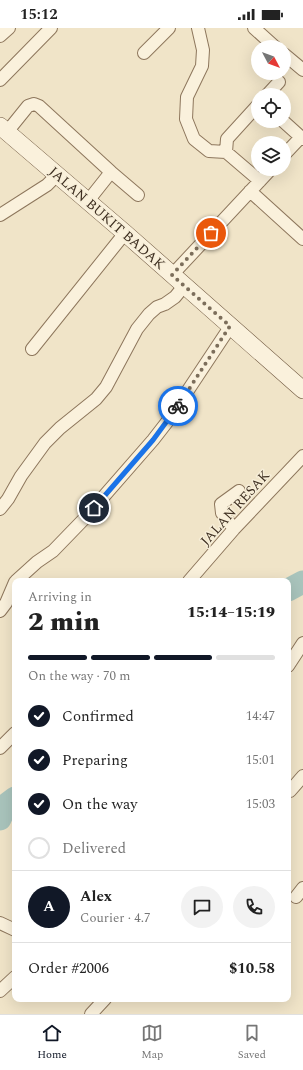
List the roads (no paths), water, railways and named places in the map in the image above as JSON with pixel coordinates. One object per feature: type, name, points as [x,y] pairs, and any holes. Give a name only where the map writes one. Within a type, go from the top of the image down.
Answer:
[{"type":"main road","name":"JALAN BUKIT BADAK","points":[[3,129],[125,233],[303,390]]},
{"type":"street","points":[[0,36],[9,28]]},
{"type":"street","points":[[0,80],[51,28]]},
{"type":"street","points":[[144,53],[169,28]]},
{"type":"street","points":[[198,28],[203,50],[202,66],[186,97],[186,119],[194,138],[209,151],[226,152],[260,181]]},
{"type":"street","points":[[254,28],[268,40]]},
{"type":"street","points":[[291,60],[303,70]]},
{"type":"street","points":[[273,88],[279,82]]},
{"type":"street","points":[[3,129],[28,106],[34,104],[39,106],[110,172],[138,195]]},
{"type":"street","points":[[226,152],[227,139],[251,113]]},
{"type":"street","points":[[291,128],[302,138],[291,148]]},
{"type":"street","points":[[88,201],[110,172]]},
{"type":"street","points":[[0,215],[47,185],[57,175]]},
{"type":"street","points":[[0,509],[8,499],[21,476],[45,443],[60,428],[96,399],[106,387],[137,329],[157,307],[166,304],[175,297],[178,280],[250,191],[265,176]]},
{"type":"street","points":[[250,191],[303,239]]},
{"type":"street","points":[[32,349],[125,233]]},
{"type":"street","points":[[20,578],[37,562],[54,551],[153,440],[167,422],[230,326]]},
{"type":"street","name":"JALAN RESAK","points":[[192,578],[234,529],[303,456]]},
{"type":"street","points":[[234,529],[222,512],[221,504],[238,491]]},
{"type":"street","points":[[0,611],[12,590]]},
{"type":"street","points":[[291,662],[303,644]]},
{"type":"street","points":[[0,748],[12,736]]},
{"type":"street","points":[[291,790],[303,776]]},
{"type":"street","points":[[0,923],[12,929]]},
{"type":"street","points":[[0,991],[12,980]]},
{"type":"street","points":[[91,1014],[102,1002]]},
{"type":"waterway","points":[[291,588],[303,582]]},
{"type":"waterway","points":[[0,819],[7,804],[12,800]]}]
